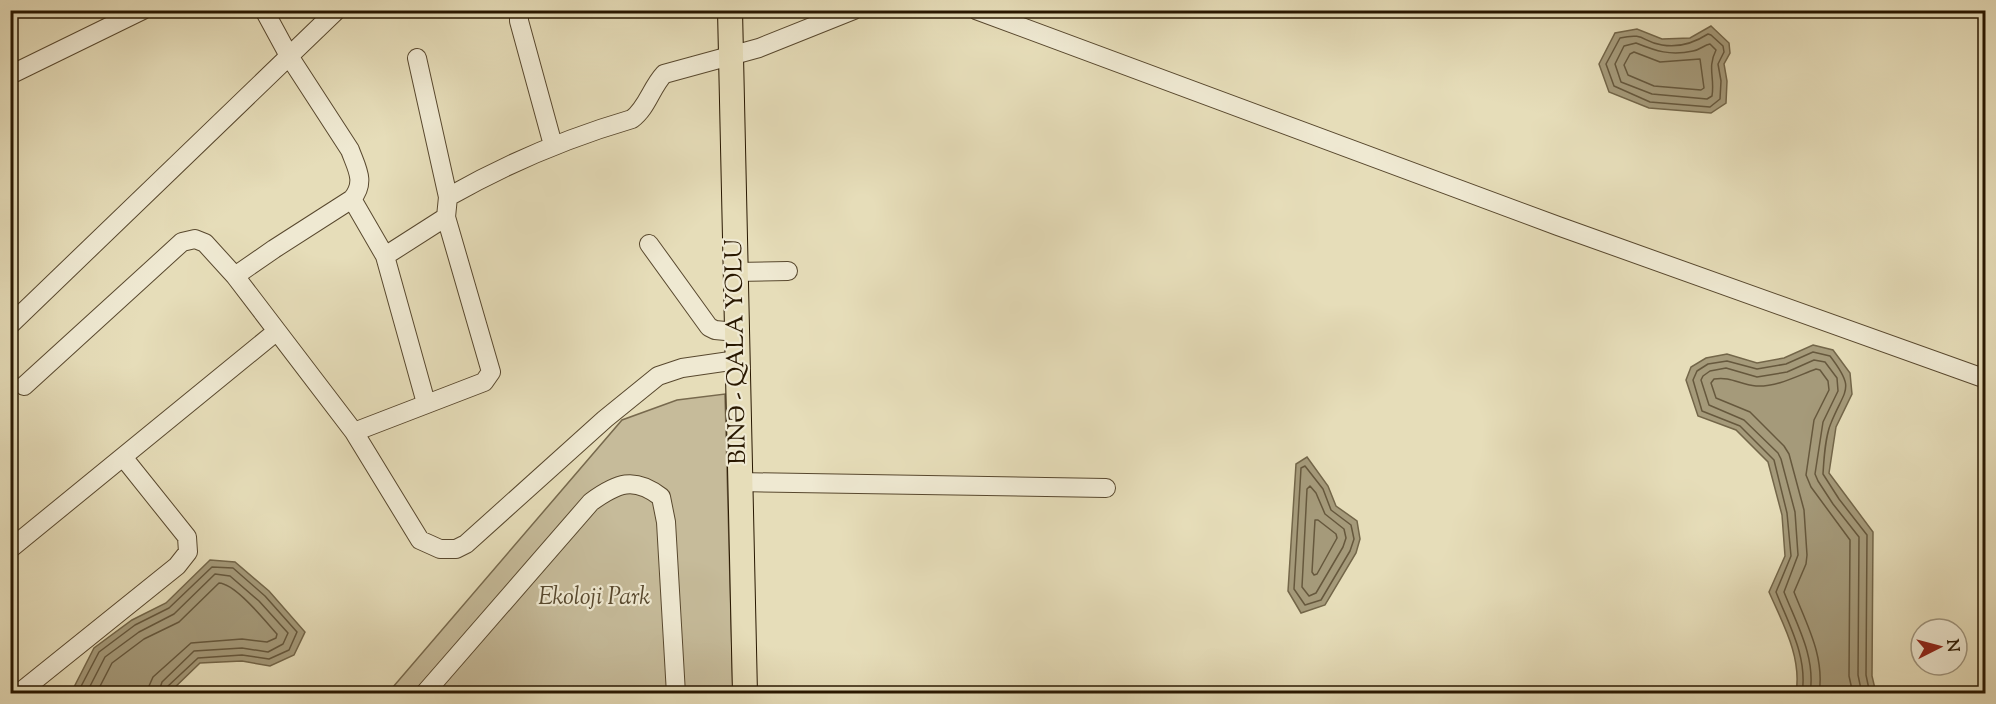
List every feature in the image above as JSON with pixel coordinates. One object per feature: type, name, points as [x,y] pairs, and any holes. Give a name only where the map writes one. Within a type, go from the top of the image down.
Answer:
[{"type":"main road","name":"BINƏ - QALA YOLU","points":[[730,10],[745,693]]},
{"type":"street","points":[[10,75],[143,10]]},
{"type":"street","points":[[235,276],[352,200],[359,191],[360,178],[350,150],[290,56],[264,10]]},
{"type":"street","points":[[10,325],[337,10]]},
{"type":"street","points":[[519,10],[519,21],[553,145]]},
{"type":"street","points":[[448,197],[553,145],[632,119],[639,114],[656,83],[664,74],[759,48],[854,10]]},
{"type":"street","points":[[976,10],[1458,189],[1986,379]]},
{"type":"street","points":[[354,432],[484,382],[491,372],[446,217],[448,197],[417,58]]},
{"type":"street","points":[[352,200],[385,256],[426,403]]},
{"type":"street","points":[[385,256],[446,217]]},
{"type":"street","points":[[24,386],[182,242],[195,239],[205,243],[235,276],[354,432],[420,540],[440,549],[456,549],[466,544],[605,419],[658,376],[682,368],[737,360]]},
{"type":"street","points":[[649,244],[709,327],[715,330],[736,332]]},
{"type":"street","points":[[735,272],[788,271]]},
{"type":"street","points":[[10,549],[277,331]]},
{"type":"street","points":[[19,693],[177,566],[188,552],[187,537],[123,457]]},
{"type":"street","points":[[739,482],[1106,488]]},
{"type":"street","points":[[424,693],[591,502],[607,490],[626,484],[649,487],[661,497],[666,522],[676,693]]},
{"type":"green space","name":"Ekoloji Park","points":[[725,394],[733,693],[387,694],[622,420],[677,400]]},
{"type":"water","points":[[1711,26],[1729,43],[1730,53],[1724,64],[1727,81],[1726,103],[1711,113],[1649,108],[1609,92],[1599,64],[1615,33],[1637,29],[1662,39],[1690,38]]},
{"type":"water","points":[[1813,345],[1833,350],[1850,373],[1852,394],[1836,427],[1829,473],[1873,532],[1872,676],[1876,693],[1796,693],[1794,654],[1769,592],[1785,556],[1782,515],[1768,462],[1736,430],[1698,416],[1686,380],[1691,367],[1706,358],[1727,354],[1757,363],[1784,358]]},
{"type":"water","points":[[1307,457],[1328,486],[1336,506],[1357,521],[1360,539],[1356,553],[1325,605],[1301,613],[1288,591],[1296,464]]},
{"type":"water","points":[[210,560],[235,562],[269,591],[305,632],[294,655],[270,666],[242,661],[200,663],[169,693],[71,693],[94,648],[132,620],[166,603]]}]
